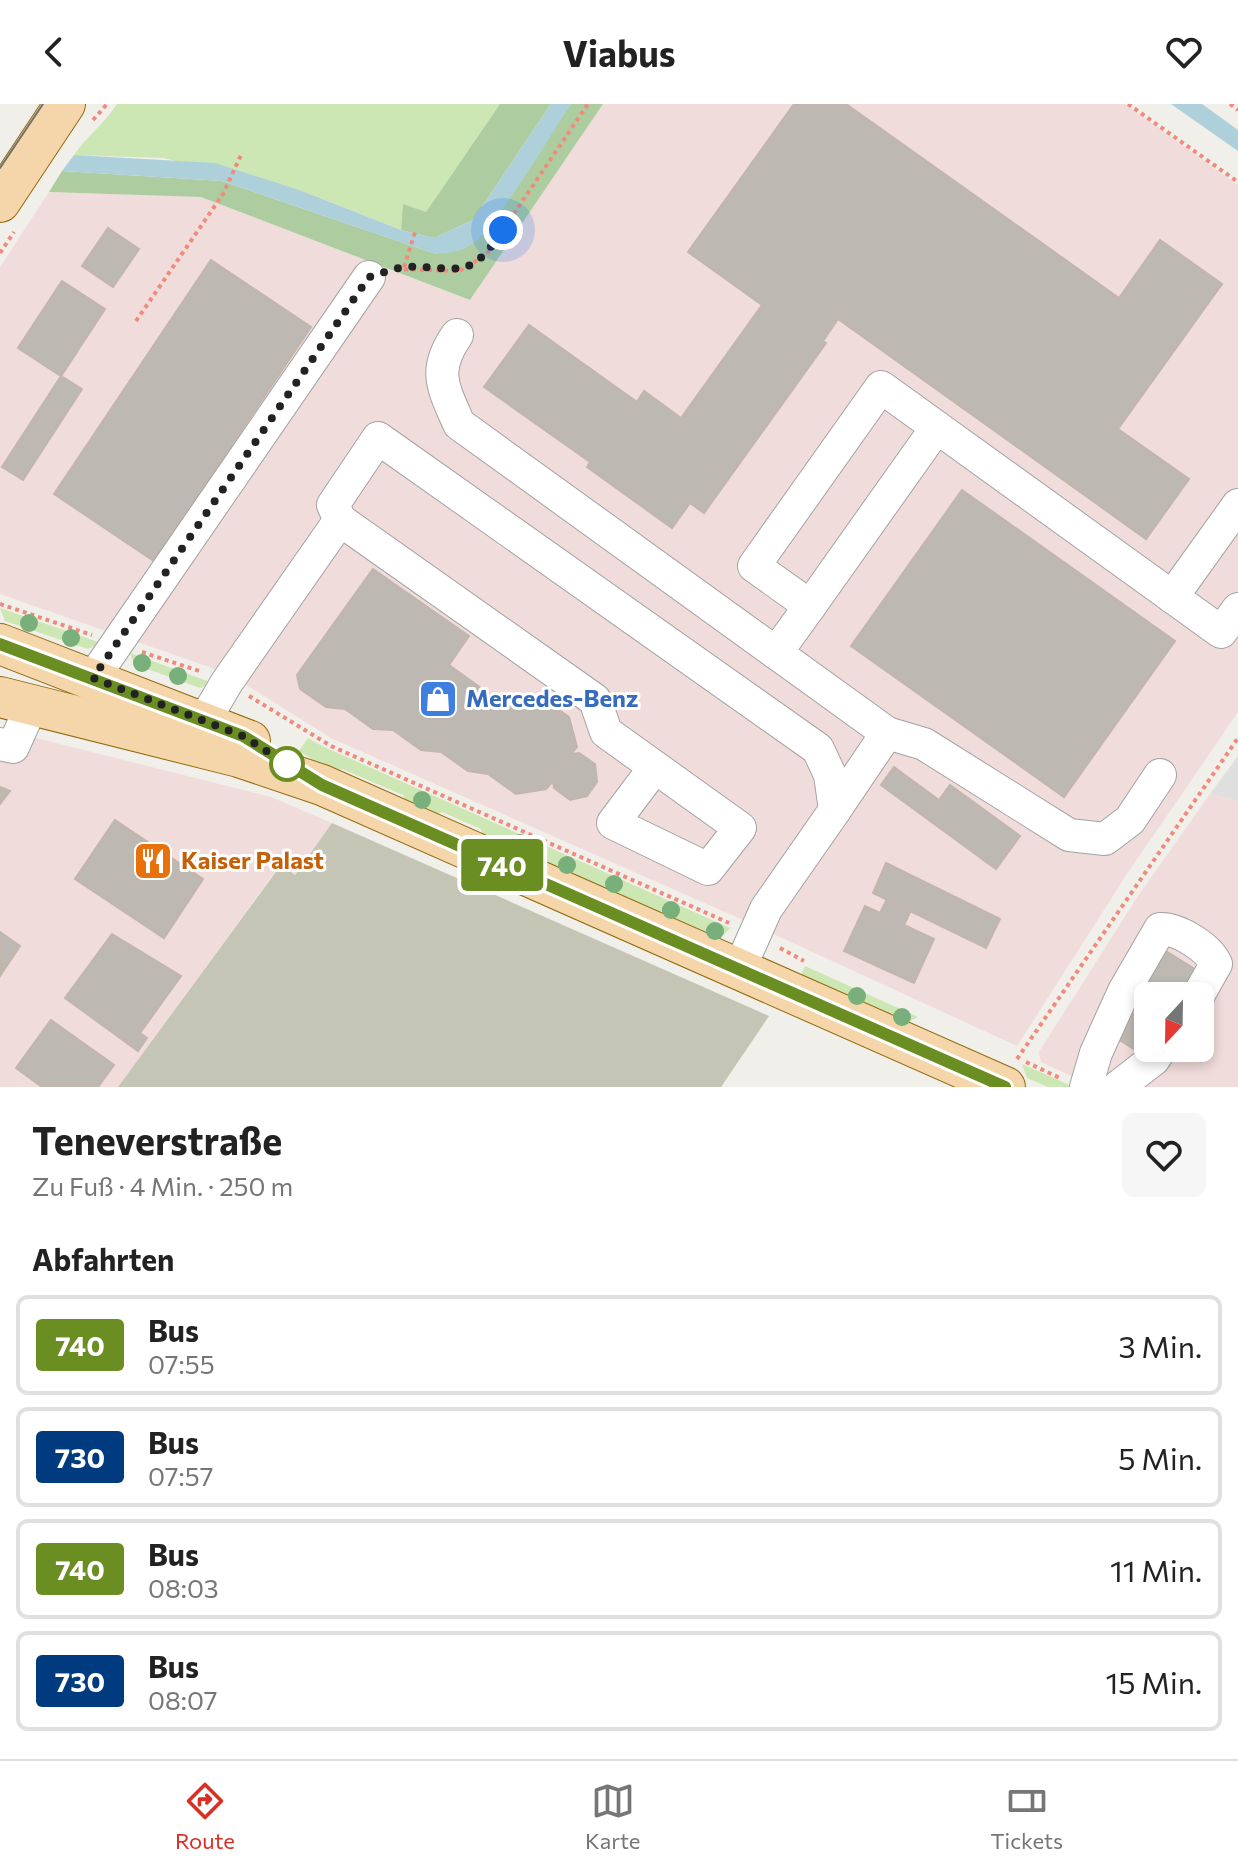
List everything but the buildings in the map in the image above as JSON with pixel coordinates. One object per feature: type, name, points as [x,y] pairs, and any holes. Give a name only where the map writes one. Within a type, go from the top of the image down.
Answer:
[{"type":"main road","points":[[0,202],[65,104]]},
{"type":"main road","points":[[0,644],[243,736],[322,785]]},
{"type":"main road","points":[[16,702],[239,757],[322,785],[747,952],[1012,1073]]},
{"type":"lane","points":[[93,678],[114,642],[369,277]]},
{"type":"lane","points":[[457,335],[445,353],[440,383],[459,424],[887,733],[924,744],[1069,835],[1105,839],[1130,820],[1160,775]]},
{"type":"lane","points":[[810,606],[754,566],[881,387],[1221,632],[1238,609]]},
{"type":"lane","points":[[776,653],[937,427]]},
{"type":"lane","points":[[655,767],[606,732],[595,700],[340,520],[333,505],[378,438],[818,749],[830,775],[835,810]]},
{"type":"lane","points":[[1172,597],[1238,505]]},
{"type":"lane","points":[[204,721],[227,682],[340,520]]},
{"type":"lane","points":[[0,744],[13,747],[16,702]]},
{"type":"lane","points":[[747,952],[766,909],[887,733]]},
{"type":"lane","points":[[1086,1087],[1096,1053],[1124,991],[1160,929],[1175,931],[1212,956],[1216,964],[1208,982]]},
{"type":"lane","points":[[1118,1087],[1150,1062]]},
{"type":"path","points":[[369,277],[404,267],[459,271],[486,255],[588,104]]},
{"type":"path","points":[[1128,104],[1238,182]]},
{"type":"path","points":[[1230,104],[1238,110]]},
{"type":"path","points":[[136,321],[227,186],[241,155]]},
{"type":"path","points":[[404,267],[416,229]]},
{"type":"path","points":[[0,604],[227,682],[331,746],[747,952]]},
{"type":"path","points":[[1012,1073],[1238,738]]},
{"type":"shaded area","points":[[603,104],[1125,104],[1238,185],[1238,712],[1127,874],[1017,1046],[734,916],[331,738],[229,674],[0,594],[0,267],[49,192],[201,197],[470,300]]},
{"type":"shaded area","points":[[0,729],[271,797],[332,823],[295,875],[280,865],[118,1087],[0,1087]]},
{"type":"shaded area","points":[[1238,756],[1238,801],[1210,794]]},
{"type":"shaded area","points":[[1210,794],[1238,801],[1238,1087],[1095,1087],[1041,1062],[1039,1052],[1138,896]]},
{"type":"shaded area","points":[[332,823],[769,1016],[721,1087],[118,1087],[281,865],[295,875]]},
{"type":"green space","points":[[117,104],[500,104],[426,212],[403,204],[401,230],[302,191],[163,158],[74,155]]},
{"type":"green space","points":[[500,104],[551,104],[473,220],[434,238],[401,230],[403,204],[426,212]]},
{"type":"green space","points":[[571,104],[603,104],[470,300],[201,197],[49,192],[62,171],[222,181],[436,254],[474,242]]},
{"type":"green space","points":[[0,608],[101,643],[88,649],[5,621]]},
{"type":"green space","points":[[130,653],[213,683],[200,688],[134,664]]},
{"type":"green space","points":[[308,738],[730,928],[722,937],[711,939],[484,840],[481,829],[442,812],[432,817],[408,806],[403,795],[342,769],[331,771],[299,751]]},
{"type":"green space","points":[[805,966],[918,1017],[908,1022],[804,980],[801,975]]},
{"type":"green space","points":[[1022,1064],[1074,1087],[1048,1087],[1027,1078]]},
{"type":"water","points":[[551,104],[571,104],[483,234],[464,249],[451,253],[436,254],[222,181],[62,171],[74,155],[215,163],[302,191],[401,230],[434,238],[473,220]]},
{"type":"water","points":[[1171,104],[1202,104],[1238,130],[1238,151]]},
{"type":"tram line","points":[[0,168],[43,104]]},
{"type":"bus line","name":"740","points":[[0,644],[243,736],[322,785],[1005,1087]]},
{"type":"place","name":"Mercedes-Benz","points":[[438,699]]},
{"type":"place","name":"Kaiser Palast","points":[[153,861]]},
{"type":"route","points":[[287,764],[295,769],[243,736],[93,678],[114,642],[369,277],[404,267],[459,271],[486,255],[503,230]]}]
